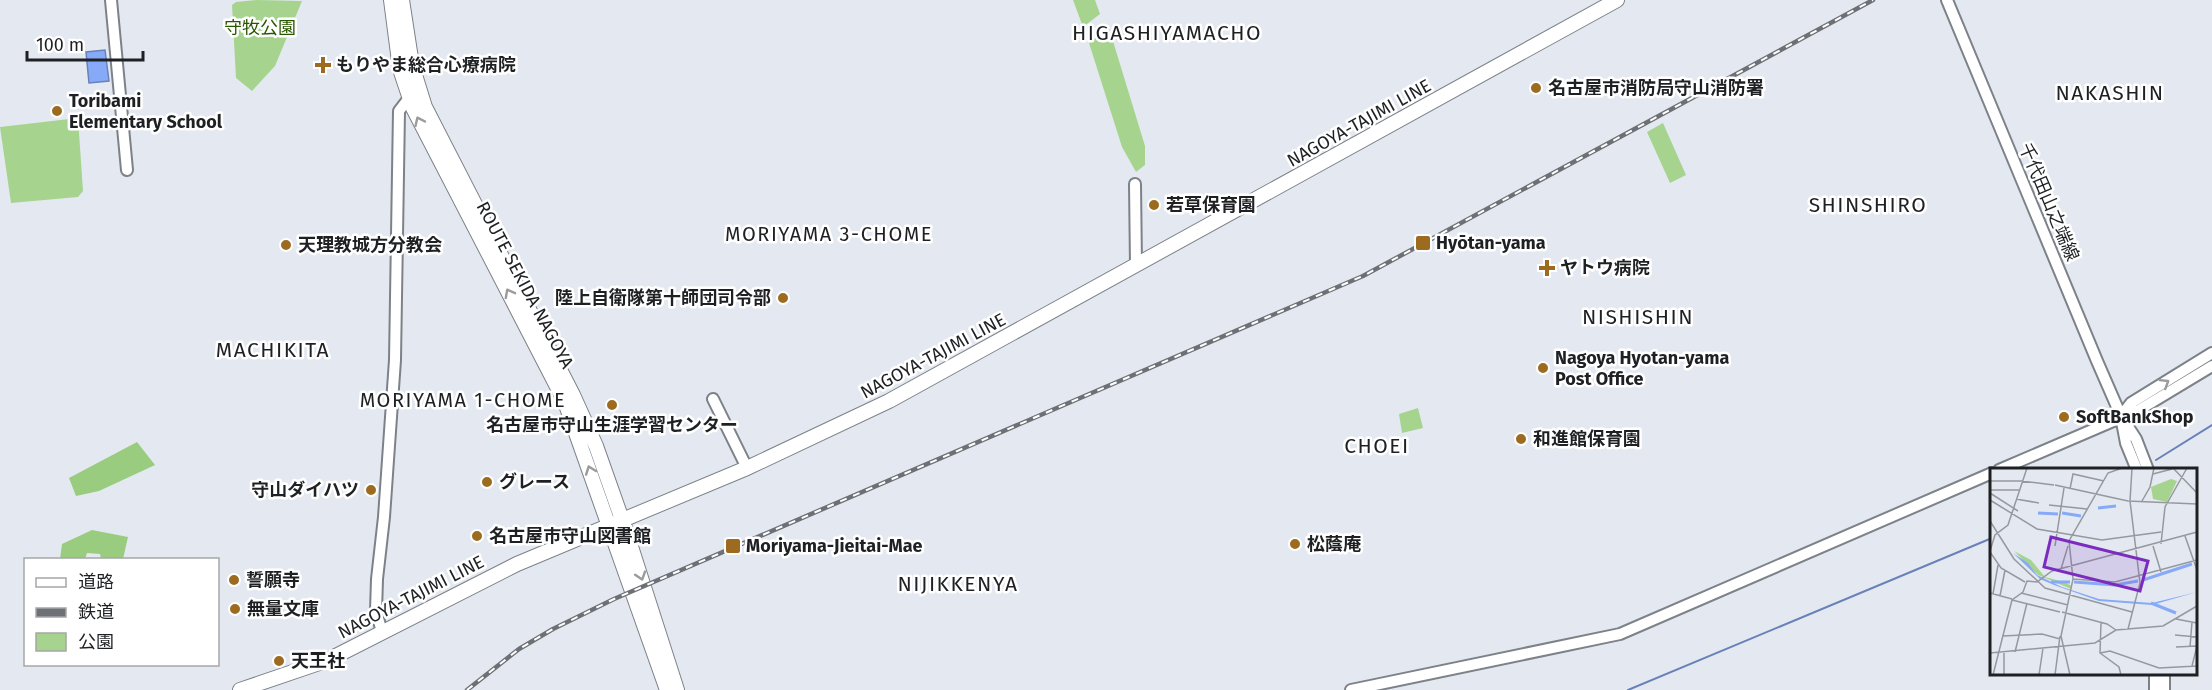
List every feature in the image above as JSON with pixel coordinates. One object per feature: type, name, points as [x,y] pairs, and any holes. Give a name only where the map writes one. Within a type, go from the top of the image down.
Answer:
[{"type":"main road","name":"ROUTE SEKIDA NAGOYA","points":[[391,0],[400,69],[409,98],[455,192],[565,402],[616,523],[677,690]]},
{"type":"main road","name":"ROUTE SEKIDA NAGOYA","points":[[402,0],[412,65],[425,106],[575,398],[667,690]]},
{"type":"main road","name":"NAGOYA-TAJIMI LINE","points":[[240,690],[328,660],[517,564],[747,468],[889,402],[1617,0]]},
{"type":"street","points":[[111,0],[127,170]]},
{"type":"street","name":"千代田山之端線","points":[[1947,0],[2121,416],[2136,439],[2147,468]]},
{"type":"street","points":[[382,632],[376,611],[395,360],[399,111],[409,98]]},
{"type":"street","points":[[1135,184],[1136,265]]},
{"type":"street","points":[[2121,416],[2131,403],[2212,354]]},
{"type":"street","points":[[2004,468],[2139,410],[2212,366]]},
{"type":"street","points":[[713,399],[747,468]]},
{"type":"street","name":"千代田山之端線","points":[[2121,416],[2126,443],[2136,468]]},
{"type":"street","points":[[1351,690],[1620,634],[1990,474]]},
{"type":"green space","points":[[1073,0],[1095,0],[1100,14],[1083,27]]},
{"type":"green space","name":"守牧公園","points":[[302,1],[275,66],[252,91],[236,78],[232,5],[236,2]]},
{"type":"green space","points":[[1109,28],[1145,146],[1145,165],[1136,172],[1122,147],[1089,43]]},
{"type":"green space","points":[[78,118],[83,191],[78,197],[11,203],[0,127]]},
{"type":"green space","points":[[1663,123],[1686,175],[1670,183],[1647,132]]},
{"type":"green space","points":[[1418,408],[1423,428],[1402,433],[1399,414]]},
{"type":"green space","points":[[137,442],[155,465],[99,491],[76,496],[69,478]]},
{"type":"green space","points":[[92,530],[128,537],[123,558],[101,558],[100,554],[87,553],[85,558],[60,558],[62,544]]},
{"type":"water","points":[[105,50],[109,81],[89,83],[86,52]]},
{"type":"waterway","points":[[2156,460],[2212,425]]},
{"type":"waterway","points":[[1628,690],[1990,539]]},
{"type":"railway","points":[[467,690],[519,649],[553,629],[614,599],[1363,276],[1873,0]]},
{"type":"place","name":"もりやま総合心療病院","points":[[323,65]]},
{"type":"place","name":"名古屋市消防局守山消防署","points":[[1536,88]]},
{"type":"place","name":"Toribami Elementary School","points":[[57,111]]},
{"type":"place","name":"若草保育園","points":[[1154,205]]},
{"type":"place","name":"Hyōtan-yama","points":[[1423,243]]},
{"type":"place","name":"天理教城方分教会","points":[[286,245]]},
{"type":"place","name":"ヤトウ病院","points":[[1547,268]]},
{"type":"place","name":"陸上自衛隊第十師団司令部","points":[[783,298]]},
{"type":"place","name":"Nagoya Hyotan-yama Post Office","points":[[1543,368]]},
{"type":"place","name":"名古屋市守山生涯学習センター","points":[[612,405]]},
{"type":"place","name":"SoftBankShop","points":[[2064,417]]},
{"type":"place","name":"和進館保育園","points":[[1521,439]]},
{"type":"place","name":"グレース","points":[[487,482]]},
{"type":"place","name":"守山ダイハツ","points":[[371,490]]},
{"type":"place","name":"名古屋市守山図書館","points":[[477,536]]},
{"type":"place","name":"松蔭庵","points":[[1295,544]]},
{"type":"place","name":"Moriyama-Jieitai-Mae","points":[[733,546]]},
{"type":"place","name":"誓願寺","points":[[234,580]]},
{"type":"place","name":"無量文庫","points":[[235,609]]},
{"type":"place","name":"天王社","points":[[279,661]]},
{"type":"district","name":"HIGASHIYAMACHO","points":[[1167,33]]},
{"type":"district","name":"NAKASHIN","points":[[2110,93]]},
{"type":"district","name":"SHINSHIRO","points":[[1868,205]]},
{"type":"district","name":"MORIYAMA 3-CHOME","points":[[829,234]]},
{"type":"district","name":"NISHISHIN","points":[[1638,317]]},
{"type":"district","name":"MACHIKITA","points":[[273,350]]},
{"type":"district","name":"MORIYAMA 1-CHOME","points":[[463,400]]},
{"type":"district","name":"CHOEI","points":[[1377,446]]},
{"type":"district","name":"NIJIKKENYA","points":[[958,584]]}]
